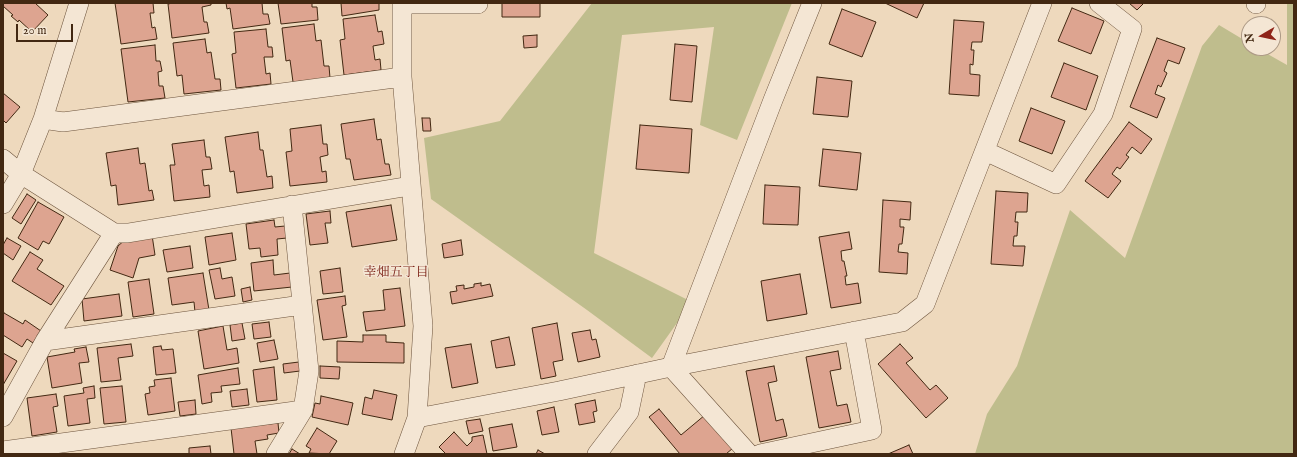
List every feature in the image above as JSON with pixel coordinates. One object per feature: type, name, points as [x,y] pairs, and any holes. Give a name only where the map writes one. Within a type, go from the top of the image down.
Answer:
[{"type":"street","points":[[3,204],[21,174],[43,119],[79,3]]},
{"type":"street","points":[[671,367],[773,100],[812,3]]},
{"type":"street","points":[[417,418],[902,322],[925,304],[1042,3]]},
{"type":"street","points":[[985,151],[1056,184],[1103,114],[1132,29],[1099,3]]},
{"type":"street","points":[[404,454],[417,418],[423,326],[402,77],[402,4],[478,4]]},
{"type":"street","points":[[43,119],[63,122],[402,77]]},
{"type":"street","points":[[3,159],[21,174],[114,233],[128,233],[410,186]]},
{"type":"street","points":[[276,454],[303,410],[309,370],[292,205]]},
{"type":"street","points":[[3,417],[45,341],[114,233]]},
{"type":"street","points":[[45,341],[302,305]]},
{"type":"street","points":[[760,454],[872,430],[854,331]]},
{"type":"street","points":[[671,367],[749,454]]},
{"type":"street","points":[[597,454],[629,412],[637,374]]},
{"type":"street","points":[[3,451],[303,410]]},
{"type":"shaded area","points":[[592,3],[792,3],[737,140],[700,125],[714,27],[622,35],[594,253],[692,302],[652,358],[431,199],[424,138],[500,121]]},
{"type":"shaded area","points":[[1287,3],[1294,3],[1294,454],[975,454],[987,414],[1017,366],[1070,210],[1125,258],[1202,46],[1219,25],[1241,38],[1241,56],[1271,56],[1287,65]]},
{"type":"building","points":[[3,3],[35,3],[48,15],[32,32],[19,20],[18,22],[11,16],[13,15],[3,6]]},
{"type":"building","points":[[115,3],[153,3],[154,13],[150,13],[152,28],[155,27],[157,39],[121,44]]},
{"type":"building","points":[[211,3],[211,5],[202,7],[204,22],[207,22],[209,33],[172,38],[168,4]]},
{"type":"building","points":[[226,3],[262,3],[263,14],[268,14],[270,24],[233,29],[230,8],[227,9]]},
{"type":"building","points":[[278,3],[312,3],[312,7],[317,7],[318,20],[281,24]]},
{"type":"building","points":[[341,3],[379,3],[379,10],[342,16]]},
{"type":"building","points":[[502,3],[540,3],[540,17],[502,17]]},
{"type":"building","points":[[885,3],[924,3],[917,18]]},
{"type":"building","points":[[1129,3],[1144,3],[1137,10]]},
{"type":"building","points":[[1072,8],[1104,21],[1091,54],[1058,41]]},
{"type":"building","points":[[842,9],[876,22],[862,57],[829,44]]},
{"type":"building","points":[[375,15],[378,32],[382,31],[384,44],[373,46],[375,60],[380,59],[381,70],[344,75],[340,40],[345,39],[343,19]]},
{"type":"building","points":[[954,20],[984,22],[982,42],[972,42],[971,50],[974,50],[973,65],[970,64],[970,74],[980,75],[979,96],[949,94]]},
{"type":"building","points":[[314,24],[316,41],[321,40],[324,66],[329,66],[330,78],[293,82],[290,60],[286,61],[282,28]]},
{"type":"building","points":[[266,29],[268,47],[272,47],[273,57],[264,57],[266,74],[270,73],[271,84],[236,88],[232,54],[236,53],[234,32]]},
{"type":"building","points":[[537,35],[537,47],[524,48],[523,36]]},
{"type":"building","points":[[1157,38],[1185,48],[1179,64],[1168,60],[1164,71],[1167,73],[1161,87],[1158,85],[1155,94],[1165,98],[1157,118],[1130,107]]},
{"type":"building","points":[[205,39],[207,53],[211,52],[215,79],[220,79],[221,90],[184,94],[182,75],[177,76],[173,43]]},
{"type":"building","points":[[675,44],[697,46],[692,102],[670,100]]},
{"type":"building","points":[[155,45],[156,61],[160,61],[162,71],[158,72],[159,86],[163,86],[165,98],[128,102],[121,49]]},
{"type":"building","points":[[1064,63],[1098,76],[1086,110],[1051,97]]},
{"type":"building","points":[[817,77],[852,81],[848,117],[813,114]]},
{"type":"building","points":[[3,93],[20,107],[6,123],[3,120]]},
{"type":"building","points":[[1031,108],[1065,121],[1052,154],[1019,141]]},
{"type":"building","points":[[422,118],[430,118],[431,131],[423,131]]},
{"type":"building","points":[[374,119],[377,140],[381,139],[385,164],[389,164],[391,175],[354,180],[350,159],[346,159],[341,124]]},
{"type":"building","points":[[1129,122],[1152,139],[1141,154],[1132,147],[1126,155],[1129,157],[1120,169],[1117,167],[1112,174],[1121,181],[1108,198],[1085,181]]},
{"type":"building","points":[[321,125],[323,144],[327,144],[328,155],[320,157],[322,172],[326,171],[327,182],[290,186],[286,152],[292,151],[290,129]]},
{"type":"building","points":[[640,125],[692,129],[689,173],[636,169]]},
{"type":"building","points":[[258,132],[260,150],[263,150],[267,177],[272,176],[273,188],[237,193],[234,171],[230,172],[225,137]]},
{"type":"building","points":[[204,140],[206,157],[210,157],[212,169],[202,170],[204,186],[209,185],[210,197],[174,201],[170,165],[175,165],[172,144]]},
{"type":"building","points":[[138,148],[140,164],[145,163],[149,191],[152,190],[154,200],[118,205],[116,185],[111,186],[106,153]]},
{"type":"building","points":[[823,149],[861,153],[857,190],[819,186]]},
{"type":"building","points":[[765,185],[800,187],[798,225],[763,224]]},
{"type":"building","points":[[996,191],[1028,193],[1027,212],[1016,212],[1015,222],[1018,222],[1017,236],[1014,236],[1013,246],[1025,246],[1023,266],[991,264]]},
{"type":"building","points":[[27,194],[36,200],[21,224],[12,218]]},
{"type":"building","points":[[883,200],[911,202],[910,220],[900,219],[900,227],[904,227],[902,244],[899,244],[898,252],[908,253],[907,274],[879,272]]},
{"type":"building","points":[[38,202],[64,217],[49,244],[43,241],[38,250],[18,238]]},
{"type":"building","points":[[391,205],[397,240],[352,247],[346,212]]},
{"type":"building","points":[[330,211],[331,223],[325,223],[328,243],[310,245],[306,214]]},
{"type":"building","points":[[274,220],[275,227],[285,226],[287,238],[277,239],[278,255],[261,257],[260,248],[249,249],[246,224]]},
{"type":"building","points":[[849,232],[852,249],[841,251],[842,261],[844,261],[847,276],[845,276],[846,285],[858,283],[861,303],[831,308],[819,237]]},
{"type":"building","points":[[232,233],[236,260],[209,265],[205,237]]},
{"type":"building","points":[[152,235],[155,255],[139,258],[133,278],[110,270],[118,246],[126,239]]},
{"type":"building","points":[[7,238],[21,246],[13,260],[3,253],[3,245]]},
{"type":"building","points":[[461,240],[463,255],[444,258],[442,244]]},
{"type":"building","points":[[190,246],[193,268],[167,272],[163,250]]},
{"type":"building","points":[[30,252],[43,260],[37,269],[64,286],[51,305],[12,281]]},
{"type":"building","points":[[273,260],[274,275],[290,273],[292,287],[254,291],[251,263]]},
{"type":"building","points":[[220,268],[222,279],[232,277],[235,296],[215,299],[209,270]]},
{"type":"building","points":[[340,268],[343,292],[323,294],[320,271]]},
{"type":"building","points":[[203,273],[209,310],[195,312],[194,302],[172,305],[168,278]]},
{"type":"building","points":[[800,274],[807,314],[767,321],[761,281]]},
{"type":"building","points":[[149,279],[154,314],[133,317],[128,282]]},
{"type":"building","points":[[481,283],[481,286],[490,284],[493,296],[452,304],[450,292],[457,291],[456,286],[464,285],[464,289],[474,287],[474,284]]},
{"type":"building","points":[[250,287],[252,300],[243,302],[241,289]]},
{"type":"building","points":[[400,288],[405,326],[366,331],[363,312],[385,310],[383,290]]},
{"type":"building","points":[[119,294],[122,316],[84,321],[82,299]]},
{"type":"building","points":[[345,296],[346,305],[342,306],[347,337],[323,340],[317,300]]},
{"type":"building","points":[[4,313],[23,324],[25,320],[41,331],[33,343],[27,339],[22,347],[3,335]]},
{"type":"building","points":[[269,322],[271,337],[254,339],[252,324]]},
{"type":"building","points":[[242,323],[245,339],[232,341],[230,325]]},
{"type":"building","points":[[557,323],[563,360],[553,362],[556,376],[541,379],[532,328]]},
{"type":"building","points":[[223,326],[227,350],[237,348],[239,363],[204,369],[198,331]]},
{"type":"building","points":[[590,330],[592,340],[596,339],[600,357],[578,362],[572,333]]},
{"type":"building","points":[[363,335],[386,335],[386,342],[404,343],[404,363],[337,362],[337,341],[363,342]]},
{"type":"building","points":[[509,337],[515,365],[496,368],[491,341]]},
{"type":"building","points":[[274,340],[278,359],[260,362],[257,343]]},
{"type":"building","points":[[131,344],[133,356],[118,358],[121,380],[101,382],[97,348]]},
{"type":"building","points":[[471,344],[478,383],[452,388],[445,348]]},
{"type":"building","points":[[900,344],[913,358],[906,363],[930,390],[936,385],[948,398],[926,418],[878,364]]},
{"type":"building","points":[[161,346],[162,350],[173,349],[176,373],[156,375],[153,347]]},
{"type":"building","points":[[86,347],[89,362],[79,363],[82,383],[52,388],[47,357],[75,352],[74,349]]},
{"type":"building","points":[[838,351],[841,369],[830,371],[837,406],[847,404],[851,422],[819,428],[806,357]]},
{"type":"building","points":[[3,353],[17,361],[3,385]]},
{"type":"building","points":[[299,362],[300,371],[284,373],[283,364]]},
{"type":"building","points":[[320,366],[340,367],[339,379],[320,378]]},
{"type":"building","points":[[774,366],[777,381],[768,383],[776,421],[783,419],[787,436],[760,442],[746,371]]},
{"type":"building","points":[[274,367],[277,400],[257,402],[253,370]]},
{"type":"building","points":[[238,368],[240,384],[221,386],[222,392],[211,393],[212,402],[202,404],[198,375]]},
{"type":"building","points":[[171,378],[175,411],[148,415],[145,394],[150,393],[149,387],[155,386],[154,380]]},
{"type":"building","points":[[94,386],[95,398],[87,399],[90,423],[68,426],[64,396],[84,393],[83,388]]},
{"type":"building","points":[[122,386],[126,422],[104,424],[100,388]]},
{"type":"building","points":[[247,389],[249,405],[232,407],[230,391]]},
{"type":"building","points":[[374,390],[397,395],[392,420],[362,414],[365,397],[372,399]]},
{"type":"building","points":[[56,394],[58,406],[53,407],[57,432],[32,436],[27,398]]},
{"type":"building","points":[[321,396],[353,403],[348,425],[312,417],[315,403],[320,404]]},
{"type":"building","points":[[195,400],[196,414],[180,416],[178,402]]},
{"type":"building","points":[[595,400],[597,411],[593,412],[595,422],[579,425],[575,404]]},
{"type":"building","points":[[554,407],[559,432],[542,435],[537,411]]},
{"type":"building","points":[[659,409],[681,435],[705,415],[733,448],[726,454],[680,454],[649,417]]},
{"type":"building","points":[[480,419],[483,431],[469,434],[466,421]]},
{"type":"building","points":[[278,423],[279,433],[267,435],[268,439],[255,441],[257,454],[234,454],[231,428]]},
{"type":"building","points":[[512,424],[517,447],[493,451],[489,428]]},
{"type":"building","points":[[317,428],[337,441],[329,454],[309,453],[311,449],[306,446]]},
{"type":"building","points":[[454,432],[467,446],[472,441],[472,437],[483,435],[487,454],[446,454],[439,447]]},
{"type":"building","points":[[909,445],[913,454],[888,454]]},
{"type":"building","points":[[210,446],[211,454],[189,454],[189,448]]},
{"type":"building","points":[[292,449],[300,454],[289,454]]},
{"type":"building","points":[[538,450],[545,454],[536,454]]},
{"type":"district","name":"幸畑五丁目","points":[[396,273]]}]
